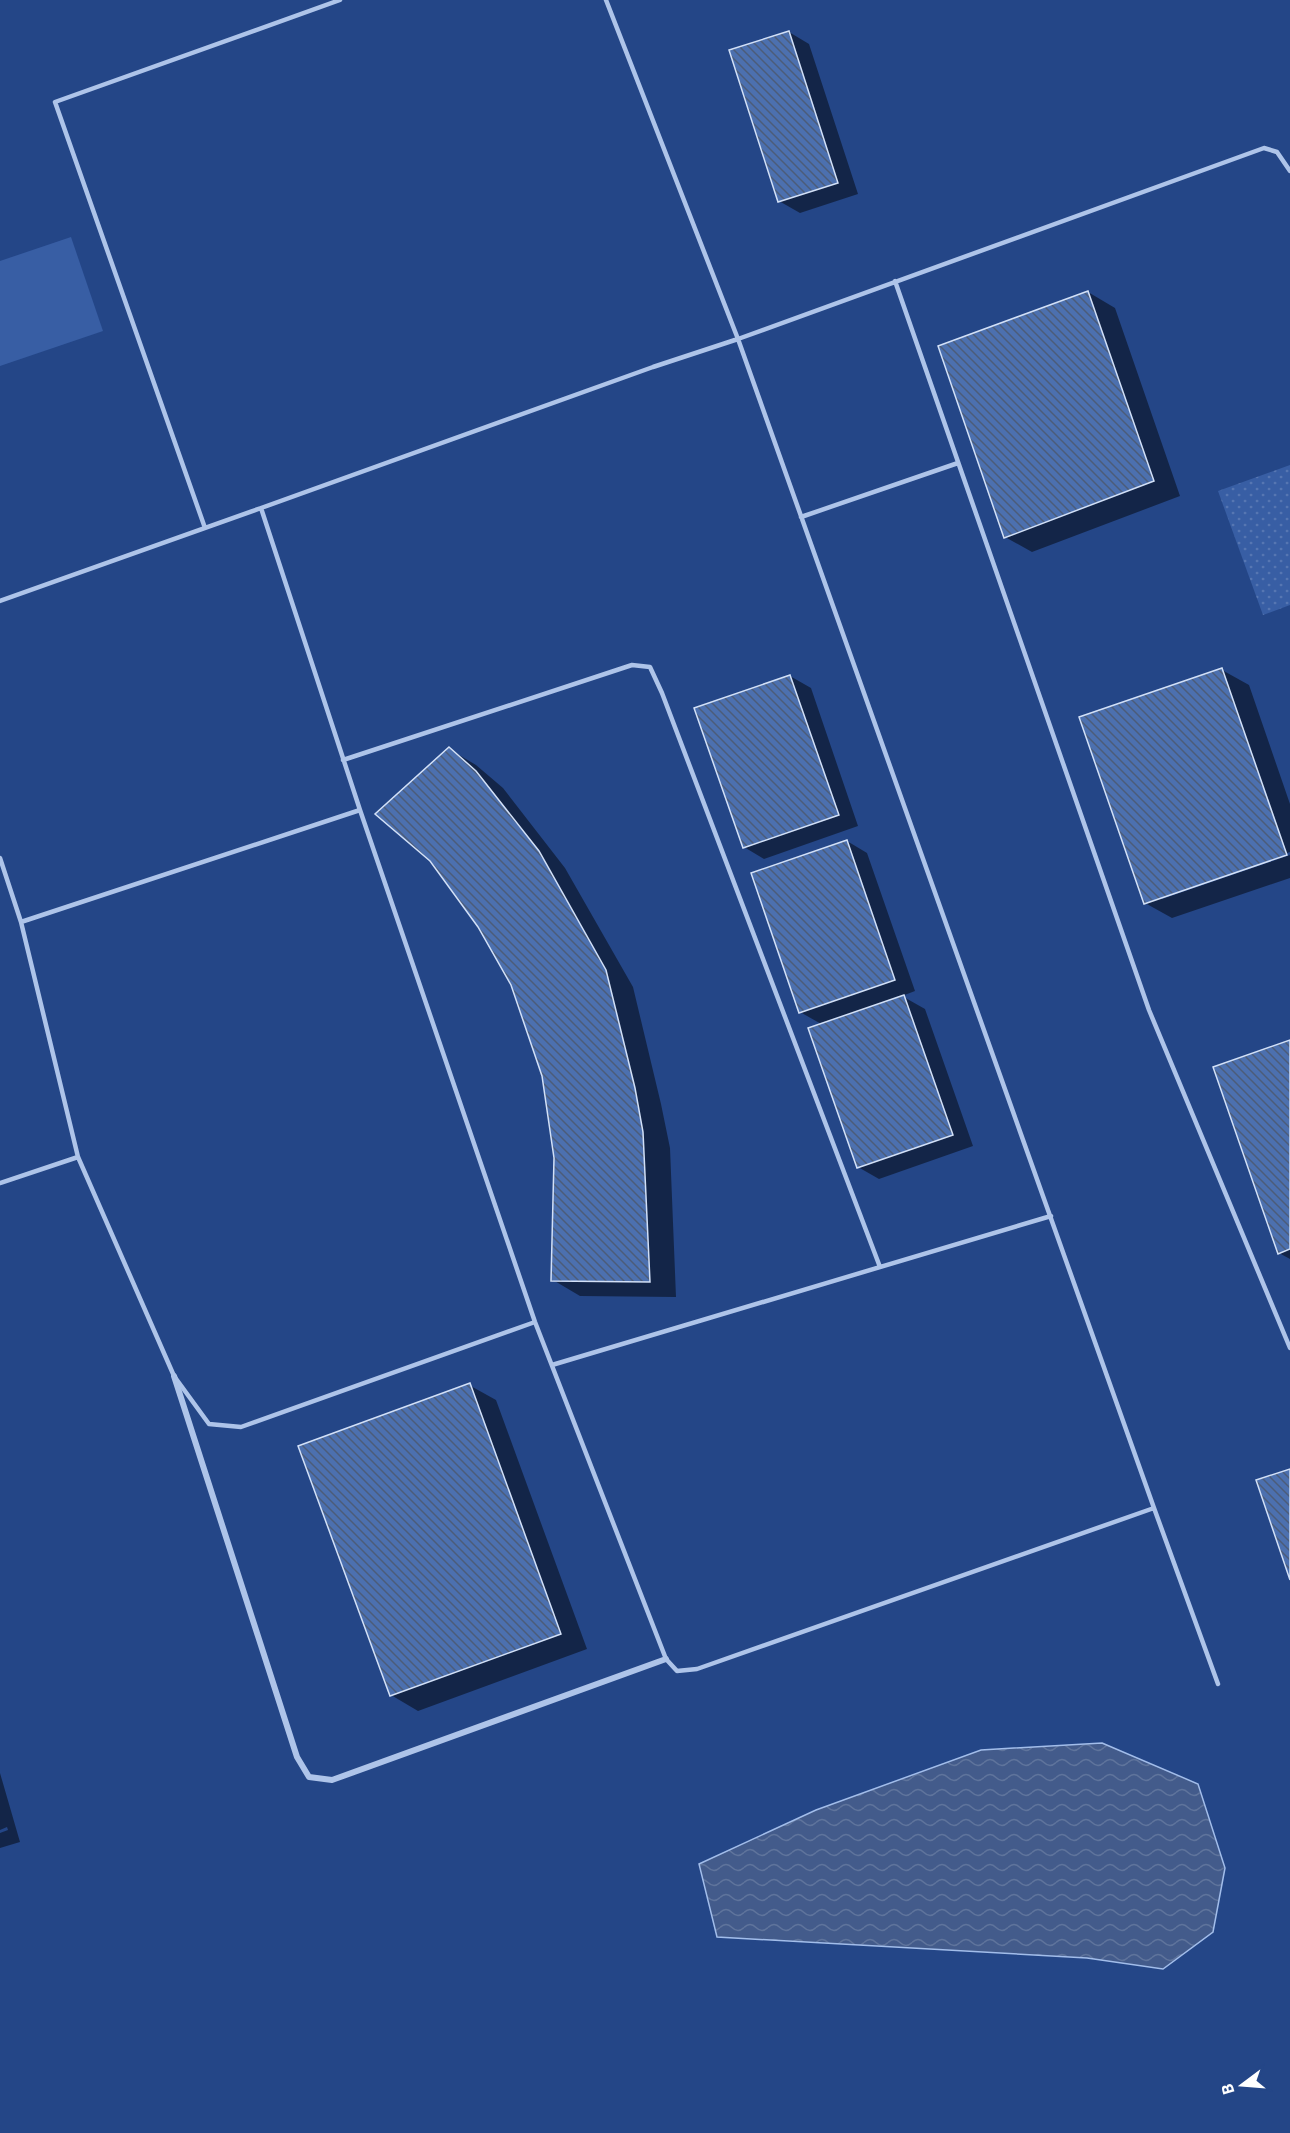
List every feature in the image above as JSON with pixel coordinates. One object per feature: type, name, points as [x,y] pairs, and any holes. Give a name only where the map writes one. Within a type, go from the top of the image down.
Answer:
[{"type":"street","points":[[174,1376],[297,1757],[309,1777],[332,1779],[666,1659]]},
{"type":"lane","points":[[205,528],[55,102],[340,0]]},
{"type":"lane","points":[[606,0],[738,339],[1218,1684]]},
{"type":"lane","points":[[0,601],[653,367],[738,339],[1264,148],[1277,152],[1290,171]]},
{"type":"lane","points":[[895,281],[1149,1010],[1290,1348]]},
{"type":"lane","points":[[801,517],[958,463]]},
{"type":"lane","points":[[261,508],[343,760],[535,1322],[666,1659],[677,1671],[697,1669],[1154,1508]]},
{"type":"lane","points":[[343,760],[632,664],[650,667],[880,1267]]},
{"type":"lane","points":[[21,922],[360,810]]},
{"type":"lane","points":[[0,858],[21,922],[78,1157],[174,1376],[209,1424],[241,1427],[535,1322]]},
{"type":"lane","points":[[0,1183],[78,1157]]},
{"type":"lane","points":[[552,1365],[1051,1216]]},
{"type":"shaded area","points":[[71,237],[103,331],[0,366],[0,261]]},
{"type":"shaded area","points":[[1290,465],[1290,605],[1263,615],[1218,491]]},
{"type":"water","points":[[1102,1743],[1198,1784],[1225,1868],[1213,1932],[1163,1969],[1087,1958],[717,1937],[699,1864],[816,1810],[981,1750]]},
{"type":"building","points":[[789,31],[838,183],[778,202],[729,50]]},
{"type":"building","points":[[1088,291],[1154,481],[1004,538],[938,346]]},
{"type":"building","points":[[1222,668],[1287,855],[1144,904],[1079,717]]},
{"type":"building","points":[[790,675],[839,815],[743,848],[694,708]]},
{"type":"building","points":[[449,747],[476,771],[539,851],[606,970],[635,1088],[643,1132],[650,1282],[551,1281],[554,1158],[542,1076],[511,985],[478,927],[430,861],[375,814]]},
{"type":"building","points":[[847,840],[895,980],[799,1013],[751,873]]},
{"type":"building","points":[[904,995],[953,1135],[857,1168],[808,1028]]},
{"type":"building","points":[[1290,1040],[1290,1249],[1278,1254],[1213,1067]]},
{"type":"building","points":[[470,1383],[561,1634],[390,1696],[298,1446]]},
{"type":"building","points":[[1290,1469],[1290,1580],[1256,1480]]}]
